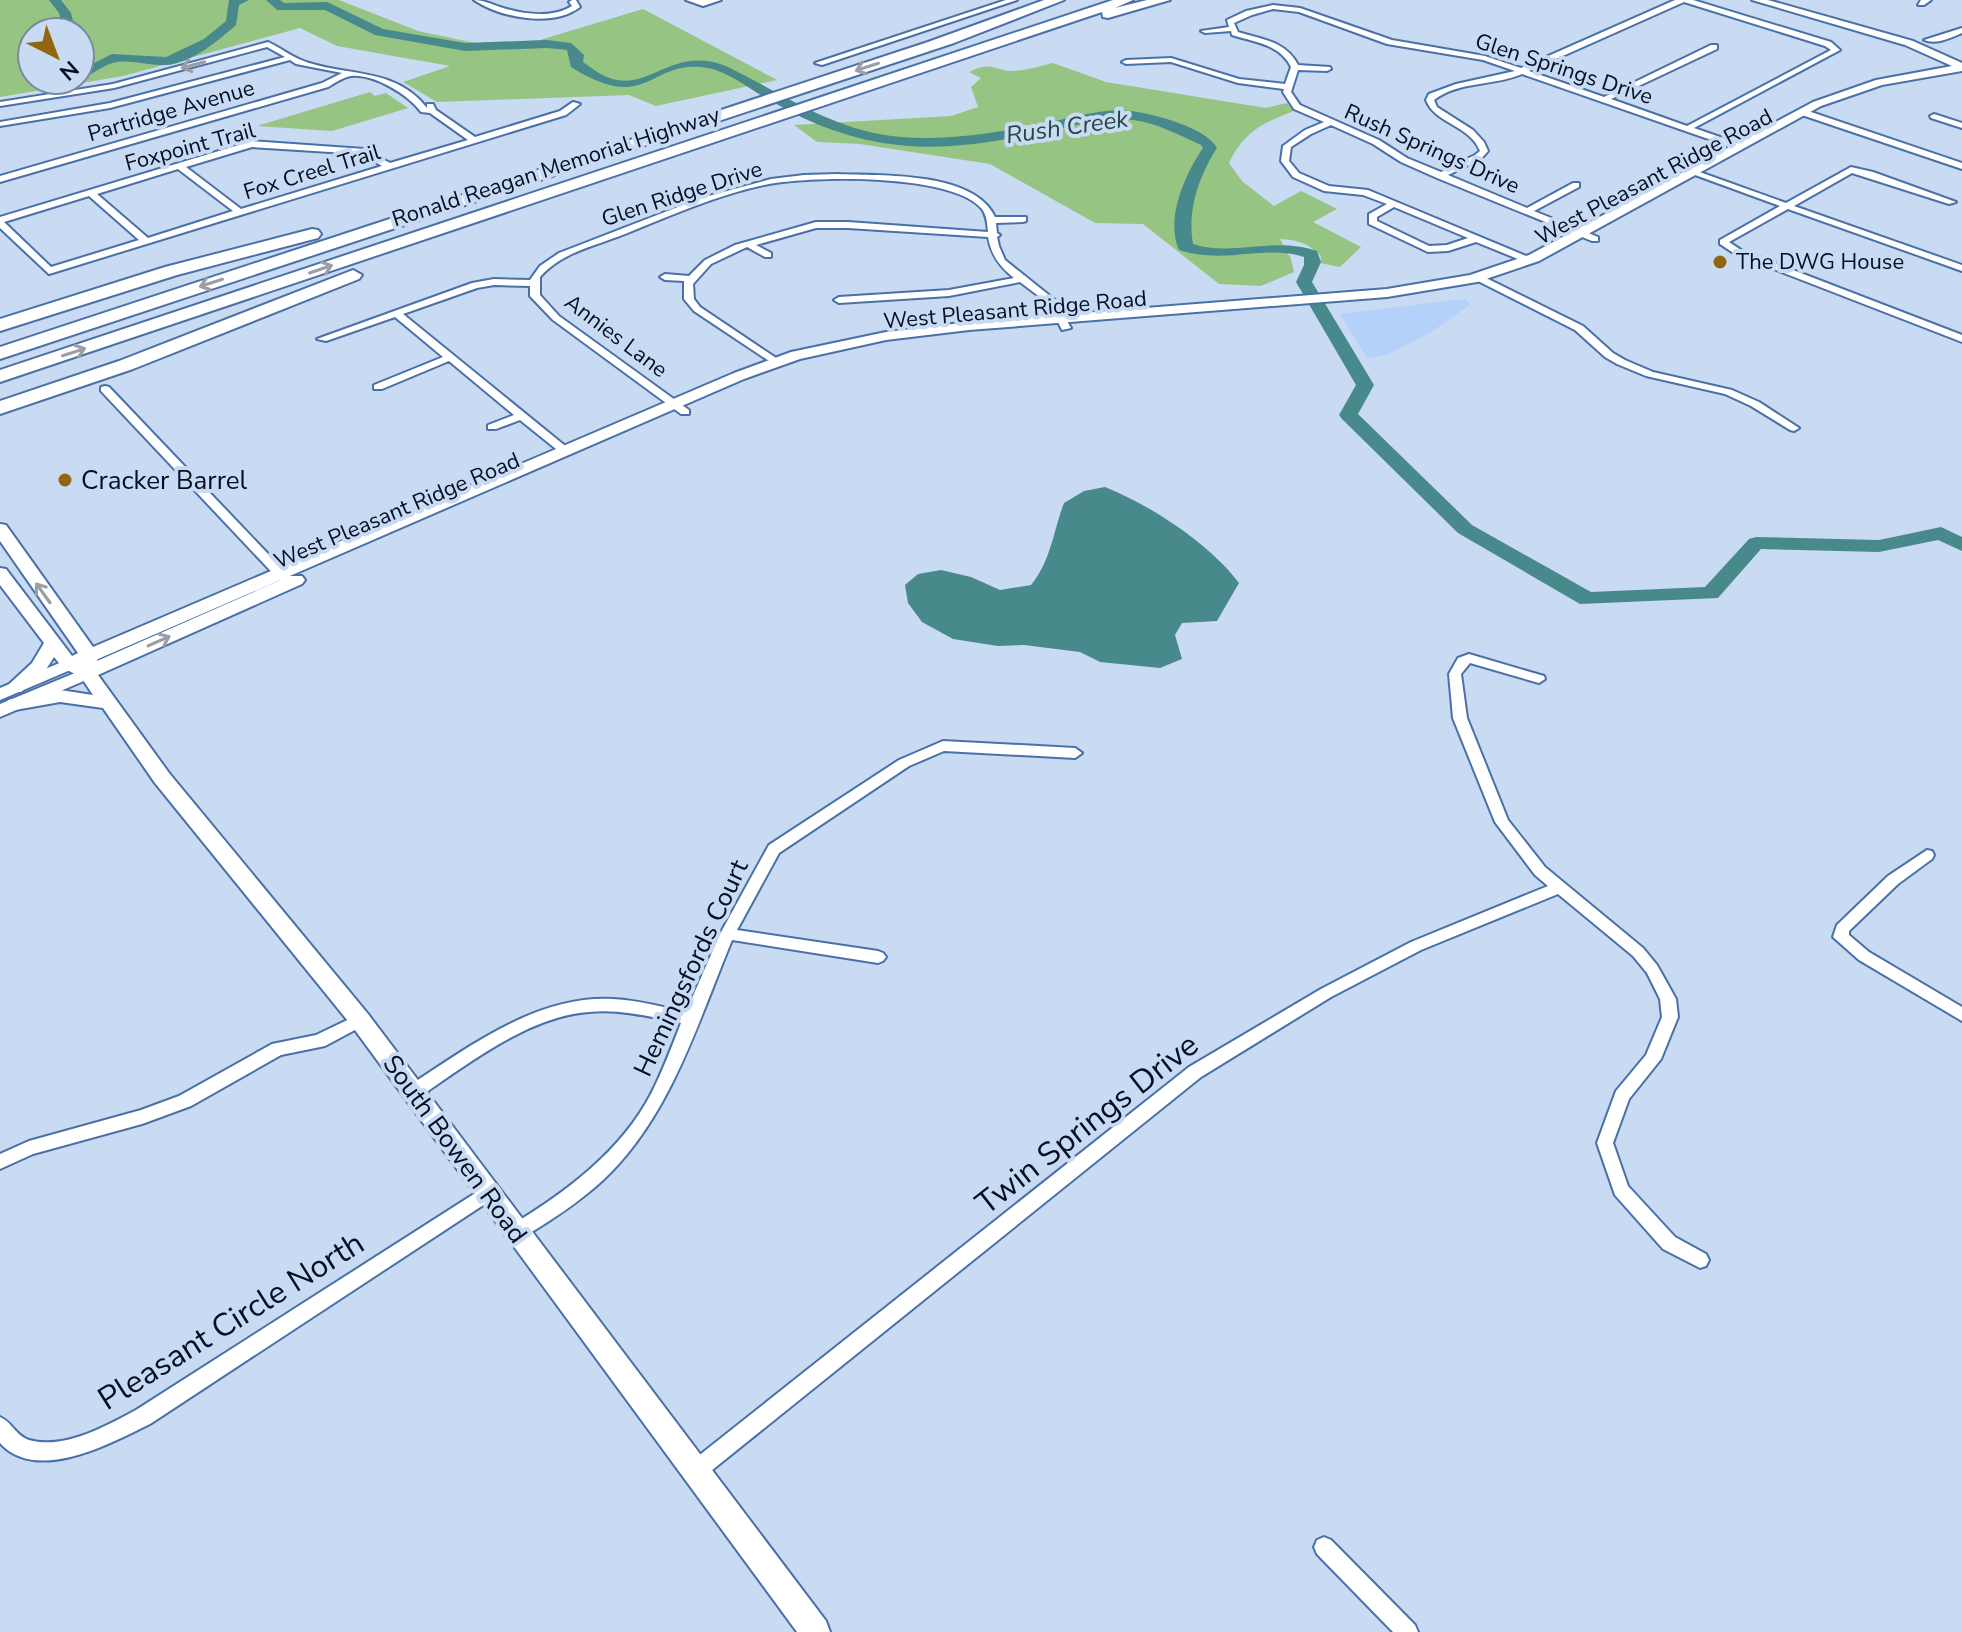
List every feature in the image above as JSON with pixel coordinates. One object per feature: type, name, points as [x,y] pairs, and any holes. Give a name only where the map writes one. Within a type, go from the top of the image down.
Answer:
[{"type":"highway","points":[[917,51],[1057,0]]},
{"type":"highway","name":"Ronald Reagan Memorial Highway","points":[[0,353],[1074,0]]},
{"type":"highway","name":"Ronald Reagan Memorial Highway","points":[[0,376],[1126,0]]},
{"type":"highway","points":[[890,79],[1058,27],[1163,0]]},
{"type":"highway","points":[[0,325],[171,271],[448,199],[684,127]]},
{"type":"highway","points":[[5,406],[126,365],[472,228],[738,130]]},
{"type":"main road","points":[[1757,0],[1774,2],[1934,52],[1962,67]]},
{"type":"main road","points":[[1789,0],[1928,40],[1962,55]]},
{"type":"main road","points":[[1934,52],[1948,63],[1938,71]]},
{"type":"main road","name":"West Pleasant Ridge Road","points":[[88,664],[679,408],[775,362],[822,348],[886,336],[1332,303],[1481,282],[1533,269],[1595,239],[1702,173],[1737,146],[1802,112],[1869,86],[1962,67]]},
{"type":"main road","name":"West Pleasant Ridge Road","points":[[1481,282],[1816,117],[1882,90],[1962,75]]},
{"type":"main road","name":"West Pleasant Ridge Road","points":[[88,664],[137,634],[284,578],[565,451],[782,372],[863,350],[1064,323]]},
{"type":"main road","name":"South Bowen Road","points":[[0,529],[7,557],[72,633],[108,703],[162,778],[360,1020],[815,1632]]},
{"type":"main road","name":"South Bowen Road","points":[[0,573],[69,664],[88,664]]},
{"type":"main road","points":[[72,633],[100,638],[137,634]]},
{"type":"main road","points":[[7,700],[39,667],[53,643]]},
{"type":"main road","points":[[7,700],[60,696],[108,703]]},
{"type":"street","points":[[478,0],[511,12],[542,15],[572,11],[576,7],[573,2]]},
{"type":"street","points":[[694,2],[717,0]]},
{"type":"street","points":[[819,63],[1013,0]]},
{"type":"street","points":[[1440,176],[1478,157],[1484,146],[1433,108],[1432,96],[1459,86],[1510,76],[1684,0],[1828,44],[1836,50],[1687,129]]},
{"type":"street","name":"Glen Springs Drive","points":[[1232,29],[1230,22],[1249,13],[1286,7],[1390,42],[1474,56],[1737,146]]},
{"type":"street","points":[[1126,62],[1171,60],[1238,81],[1287,87],[1295,67],[1281,50],[1235,33],[1232,29],[1205,31]]},
{"type":"street","points":[[1928,40],[1940,39],[1962,30]]},
{"type":"street","points":[[0,104],[114,86],[268,44],[307,65],[384,80],[418,102],[419,107],[432,111],[475,141]]},
{"type":"street","points":[[1606,99],[1714,47]]},
{"type":"street","points":[[0,124],[117,105],[290,58]]},
{"type":"street","name":"Rush Springs Drive","points":[[1295,67],[1327,69]]},
{"type":"street","name":"Partridge Avenue","points":[[0,179],[325,85],[351,72]]},
{"type":"street","name":"Rush Springs Drive","points":[[1287,87],[1289,99],[1297,107],[1329,123],[1368,138],[1404,160],[1440,176],[1595,239]]},
{"type":"street","name":"Fox Creel Trail","points":[[0,222],[49,271],[475,141],[563,113],[576,104]]},
{"type":"street","points":[[1802,112],[1962,166]]},
{"type":"street","points":[[1934,116],[1962,126]]},
{"type":"street","points":[[1329,123],[1291,142],[1285,151],[1285,161],[1296,175],[1327,189],[1356,189],[1528,260]]},
{"type":"street","name":"Foxpoint Trail","points":[[0,222],[263,143],[371,154],[390,167]]},
{"type":"street","points":[[180,166],[241,213]]},
{"type":"street","points":[[1952,202],[1851,170],[1727,239],[1724,245],[1962,339]]},
{"type":"street","name":"Glen Ridge Drive","points":[[534,283],[535,277],[549,262],[575,250],[701,202],[802,173],[896,179],[946,186],[975,198],[993,220]]},
{"type":"street","points":[[1702,173],[1962,268]]},
{"type":"street","points":[[1527,211],[1576,185]]},
{"type":"street","points":[[91,193],[147,242]]},
{"type":"street","points":[[1394,204],[1370,219],[1377,226],[1428,249],[1448,248],[1475,239]]},
{"type":"street","points":[[1023,219],[993,220],[997,253],[1023,279],[1050,299],[1064,323]]},
{"type":"street","points":[[775,362],[697,309],[686,291],[691,279],[708,262],[748,244],[816,225],[995,235]]},
{"type":"street","points":[[884,241],[888,227]]},
{"type":"street","points":[[748,244],[768,255]]},
{"type":"street","points":[[665,277],[691,279]]},
{"type":"street","points":[[839,300],[949,293],[1023,279]]},
{"type":"street","points":[[1481,282],[1579,328],[1621,362],[1650,374],[1729,392],[1794,428]]},
{"type":"street","points":[[322,339],[475,285],[534,283]]},
{"type":"street","name":"Annies Lane","points":[[534,283],[535,296],[556,318],[679,408]]},
{"type":"street","points":[[396,313],[565,451]]},
{"type":"street","points":[[378,387],[451,357]]},
{"type":"street","points":[[105,389],[284,578]]},
{"type":"street","points":[[492,427],[522,415]]},
{"type":"street","points":[[1539,679],[1469,658],[1462,661],[1455,674],[1460,718],[1502,822],[1540,871],[1638,952],[1652,969],[1668,999],[1670,1017],[1653,1059],[1622,1096],[1605,1143],[1621,1190],[1669,1243],[1700,1260]]},
{"type":"street","points":[[7,700],[69,664]]},
{"type":"street","name":"West Pleasant Ridge Road","points":[[7,700],[88,664]]},
{"type":"street","name":"Hemingsfords Court","points":[[516,1232],[586,1184],[619,1152],[659,1095],[727,934],[774,849],[904,763],[943,746],[1075,753]]},
{"type":"street","points":[[1927,855],[1893,880],[1842,929],[1841,937],[1864,956],[1962,1015]]},
{"type":"street","name":"Twin Springs Drive","points":[[694,1472],[1195,1072],[1326,993],[1416,946],[1558,888]]},
{"type":"street","points":[[727,934],[878,957]]},
{"type":"street","points":[[413,1092],[529,1022],[556,1010],[612,1005],[691,1019]]},
{"type":"street","points":[[0,1162],[29,1148],[142,1117],[185,1101],[278,1049],[319,1041],[360,1020]]},
{"type":"street","name":"Pleasant Circle North","points":[[0,1426],[11,1441],[26,1448],[47,1451],[63,1450],[100,1438],[143,1417],[488,1193]]},
{"type":"street","points":[[1324,1547],[1408,1632]]},
{"type":"shaded area","points":[[1465,299],[1471,304],[1430,333],[1389,354],[1367,359],[1340,314]]},
{"type":"shaded area","points":[[1105,487],[1178,527],[1212,554],[1239,583],[1217,621],[1182,623],[1175,635],[1182,659],[1160,668],[1100,662],[1080,652],[953,639],[922,622],[908,603],[905,585],[918,574],[941,570],[971,577],[1000,590],[1031,585],[1047,556],[1064,503],[1084,491]]},
{"type":"green space","points":[[0,0],[339,0],[418,31],[480,44],[540,40],[643,9],[777,80],[656,106],[629,95],[437,102],[403,82],[450,66],[337,46],[300,28],[96,81],[96,16],[16,16],[16,94],[0,97]]},
{"type":"green space","points":[[1053,63],[1106,82],[1266,108],[1287,103],[1294,111],[1255,130],[1241,143],[1229,163],[1242,181],[1274,206],[1301,191],[1337,209],[1313,222],[1361,247],[1340,267],[1320,263],[1321,256],[1307,245],[1280,239],[1294,272],[1261,286],[1219,284],[1143,224],[1095,223],[990,164],[860,144],[817,142],[794,125],[951,116],[978,107],[971,87],[981,78],[969,72],[988,66],[1008,71]]},
{"type":"green space","points":[[370,92],[375,96],[386,93],[408,108],[332,131],[257,126]]},
{"type":"waterway","name":"Rush Creek","points":[[55,0],[66,16]]},
{"type":"waterway","name":"Rush Creek","points":[[96,67],[112,58],[168,61],[209,42],[232,22],[233,3],[243,0]]},
{"type":"waterway","name":"Rush Creek","points":[[272,0],[281,7],[327,6],[380,32],[465,47],[547,44],[571,47],[577,55],[576,64],[598,78],[616,84],[631,84],[687,64],[712,65],[811,117],[866,136],[900,141],[970,140],[1122,114],[1160,122],[1207,142],[1210,148],[1192,182],[1185,209],[1185,247],[1216,253],[1282,248],[1311,254],[1312,265],[1304,282],[1365,385],[1348,415],[1465,529],[1587,599],[1711,593],[1756,543],[1879,546],[1941,533],[1962,545]]},
{"type":"place","name":"The DWG House","points":[[1720,262]]},
{"type":"place","name":"Cracker Barrel","points":[[65,480]]}]
